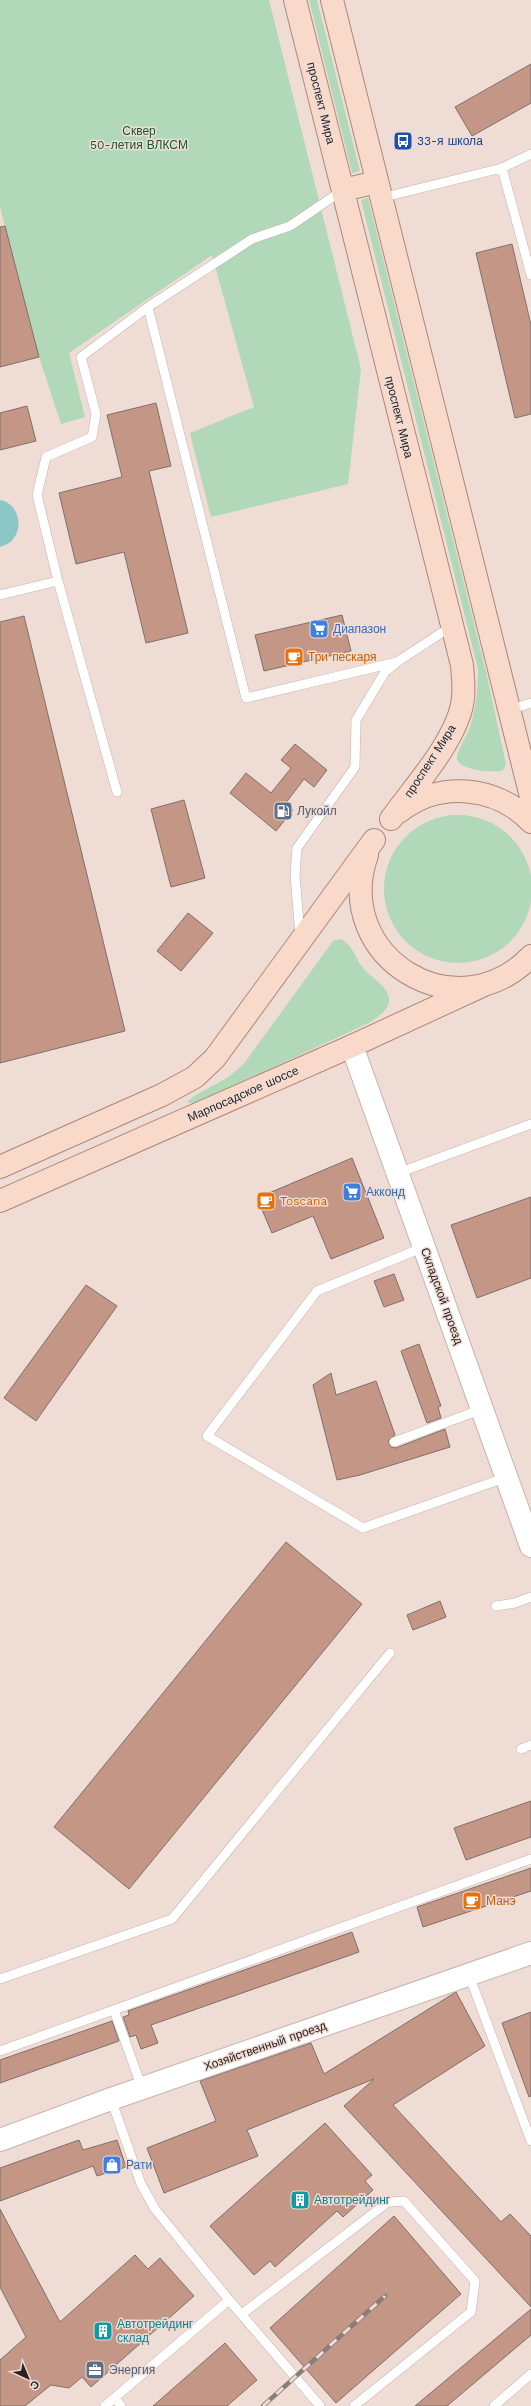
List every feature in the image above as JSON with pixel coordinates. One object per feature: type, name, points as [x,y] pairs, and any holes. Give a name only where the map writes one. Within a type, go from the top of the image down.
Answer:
[{"type":"main road","name":"проспект Мира","points":[[295,0],[452,626],[464,682],[462,706],[446,741],[391,819]]},
{"type":"main road","points":[[332,0],[531,797]]},
{"type":"main road","points":[[343,190],[379,190]]},
{"type":"main road","points":[[0,1167],[162,1095],[195,1076],[215,1058],[301,943],[374,840],[391,819],[414,802],[448,792],[469,791],[496,798],[509,804],[531,822]]},
{"type":"main road","points":[[374,840],[364,864],[361,889],[366,921],[381,950],[399,968],[421,981],[445,988],[484,985]]},
{"type":"main road","name":"Марпосадское шоссе","points":[[0,1201],[352,1046],[484,985],[527,963]]},
{"type":"street","name":"Складской проезд","points":[[352,1046],[507,1478],[529,1534]]},
{"type":"street","name":"Хозяйственный проезд","points":[[0,2140],[111,2099],[531,1953]]},
{"type":"lane","points":[[379,190],[502,168],[531,154]]},
{"type":"lane","points":[[502,168],[531,275]]},
{"type":"lane","points":[[117,792],[58,580],[38,495],[46,457],[92,437],[96,414],[81,357],[148,307],[252,239],[290,226],[343,190]]},
{"type":"lane","points":[[148,307],[246,698],[397,662]]},
{"type":"lane","points":[[0,595],[58,580]]},
{"type":"lane","points":[[301,943],[295,875],[297,848],[355,767],[356,720],[385,672],[397,662],[452,626]]},
{"type":"lane","points":[[509,710],[531,703]]},
{"type":"lane","points":[[398,1173],[531,1124]]},
{"type":"lane","points":[[424,1247],[317,1291],[206,1436],[363,1528],[507,1478]]},
{"type":"lane","points":[[394,1442],[482,1409]]},
{"type":"lane","points":[[496,1606],[515,1603],[531,1598]]},
{"type":"lane","points":[[0,1978],[172,1919],[390,1653]]},
{"type":"lane","points":[[521,1749],[531,1745]]},
{"type":"lane","points":[[0,2052],[531,1859]]},
{"type":"lane","points":[[469,1975],[531,2141]]},
{"type":"lane","points":[[114,2010],[143,2089]]},
{"type":"lane","points":[[111,2099],[141,2184],[155,2209],[228,2300],[242,2314],[320,2406]]},
{"type":"lane","points":[[242,2314],[388,2202],[404,2201],[475,2281],[470,2312],[354,2406]]},
{"type":"lane","points":[[105,2406],[228,2300]]},
{"type":"lane","points":[[494,2406],[531,2374]]},
{"type":"lane","points":[[114,2398],[121,2406]]},
{"type":"green space","name":"Сквер 50-летия ВЛКСМ","points":[[0,0],[269,0],[361,369],[348,484],[211,517],[190,433],[254,407],[212,255],[69,353],[85,417],[61,424],[39,357],[0,207]]},
{"type":"green space","points":[[309,0],[317,0],[360,171],[352,173]]},
{"type":"green space","points":[[368,198],[487,676],[506,764],[503,770],[499,771],[492,772],[469,768],[463,766],[457,758],[459,750],[470,727],[474,712],[478,669],[361,200]]},
{"type":"green space","points":[[465,815],[480,818],[493,823],[511,836],[524,854],[527,861],[531,874],[531,904],[527,917],[524,924],[511,942],[493,955],[486,958],[473,962],[451,963],[436,960],[423,955],[405,942],[392,924],[389,917],[385,904],[384,882],[387,867],[392,854],[405,836],[423,823],[430,820],[443,816]]},
{"type":"green space","points":[[340,939],[348,944],[364,969],[386,991],[389,1003],[386,1010],[371,1022],[193,1104],[187,1102],[194,1096],[227,1078],[243,1065],[333,941]]},
{"type":"water","points":[[0,500],[6,502],[15,510],[18,528],[12,540],[0,547]]},
{"type":"building","points":[[531,64],[531,103],[472,136],[455,107]]},
{"type":"building","points":[[5,226],[39,357],[0,367],[0,227]]},
{"type":"building","points":[[512,244],[531,325],[531,414],[515,418],[476,253]]},
{"type":"building","points":[[156,403],[171,466],[149,471],[188,633],[146,643],[124,552],[76,564],[59,493],[122,477],[107,415]]},
{"type":"building","points":[[27,406],[36,441],[0,450],[0,413]]},
{"type":"building","points":[[342,615],[351,651],[264,671],[255,635]]},
{"type":"building","points":[[24,616],[125,1031],[0,1063],[0,622]]},
{"type":"building","points":[[295,744],[327,770],[314,787],[304,779],[285,804],[293,810],[276,831],[230,793],[246,773],[271,793],[291,768],[281,760]]},
{"type":"building","points":[[184,800],[205,878],[171,887],[151,809]]},
{"type":"building","points":[[188,913],[213,933],[181,971],[157,951]]},
{"type":"building","points":[[352,1158],[384,1238],[331,1259],[313,1216],[272,1233],[257,1198]]},
{"type":"building","points":[[531,1197],[531,1278],[477,1298],[451,1225]]},
{"type":"building","points":[[394,1274],[404,1300],[384,1307],[374,1281]]},
{"type":"building","points":[[86,1285],[117,1306],[36,1421],[4,1398]]},
{"type":"building","points":[[419,1344],[441,1406],[438,1407],[441,1418],[427,1423],[401,1351]]},
{"type":"building","points":[[331,1373],[336,1395],[376,1381],[395,1435],[388,1441],[391,1447],[396,1448],[445,1429],[450,1447],[360,1475],[337,1480],[313,1385]]},
{"type":"building","points":[[286,1542],[362,1604],[129,1889],[54,1827]]},
{"type":"building","points":[[440,1601],[446,1617],[413,1630],[407,1615]]},
{"type":"building","points":[[531,1801],[531,1837],[466,1860],[454,1828]]},
{"type":"building","points":[[531,1868],[531,1891],[423,1927],[417,1907]]},
{"type":"building","points":[[352,1932],[359,1952],[151,2025],[158,2043],[141,2049],[136,2035],[130,2037],[123,2017],[129,2015],[128,2011]]},
{"type":"building","points":[[456,1992],[485,2046],[393,2105],[501,2222],[510,2214],[531,2236],[531,2307],[344,2106],[374,2079],[247,2130],[258,2156],[164,2193],[147,2148],[216,2121],[200,2081],[311,2043],[324,2074]]},
{"type":"building","points":[[531,2012],[531,2096],[529,2097],[502,2023]]},
{"type":"building","points":[[112,2021],[119,2041],[0,2083],[0,2060]]},
{"type":"building","name":"Автотрейдинг","points":[[325,2123],[372,2175],[365,2181],[373,2190],[343,2217],[337,2211],[275,2267],[270,2261],[254,2275],[210,2226]]},
{"type":"building","points":[[79,2140],[83,2150],[117,2140],[126,2167],[97,2176],[93,2166],[0,2201],[0,2168]]},
{"type":"building","name":"Автотрейдинг склад","points":[[0,2209],[60,2322],[135,2255],[148,2269],[160,2258],[194,2296],[91,2387],[82,2377],[69,2388],[51,2385],[25,2406],[0,2406],[0,2360],[26,2337],[0,2287]]},
{"type":"building","points":[[394,2216],[461,2294],[336,2403],[270,2328]]},
{"type":"building","points":[[531,2309],[531,2335],[447,2406],[415,2406]]},
{"type":"building","points":[[225,2343],[257,2380],[227,2406],[153,2406]]},
{"type":"railway","points":[[263,2406],[385,2296]]},
{"type":"place","name":"33-я школа","points":[[403,141]]},
{"type":"place","name":"Диапазон","points":[[319,629]]},
{"type":"place","name":"Три пескаря","points":[[294,657]]},
{"type":"place","name":"Лукойл","points":[[283,811]]},
{"type":"place","name":"Акконд","points":[[352,1192]]},
{"type":"place","name":"Toscana","points":[[266,1201]]},
{"type":"place","name":"Манэ","points":[[472,1901]]},
{"type":"place","name":"Рати","points":[[112,2165]]},
{"type":"place","name":"Автотрейдинг","points":[[300,2200]]},
{"type":"place","name":"Автотрейдинг склад","points":[[103,2331]]},
{"type":"place","name":"Энергия","points":[[95,2370]]}]
